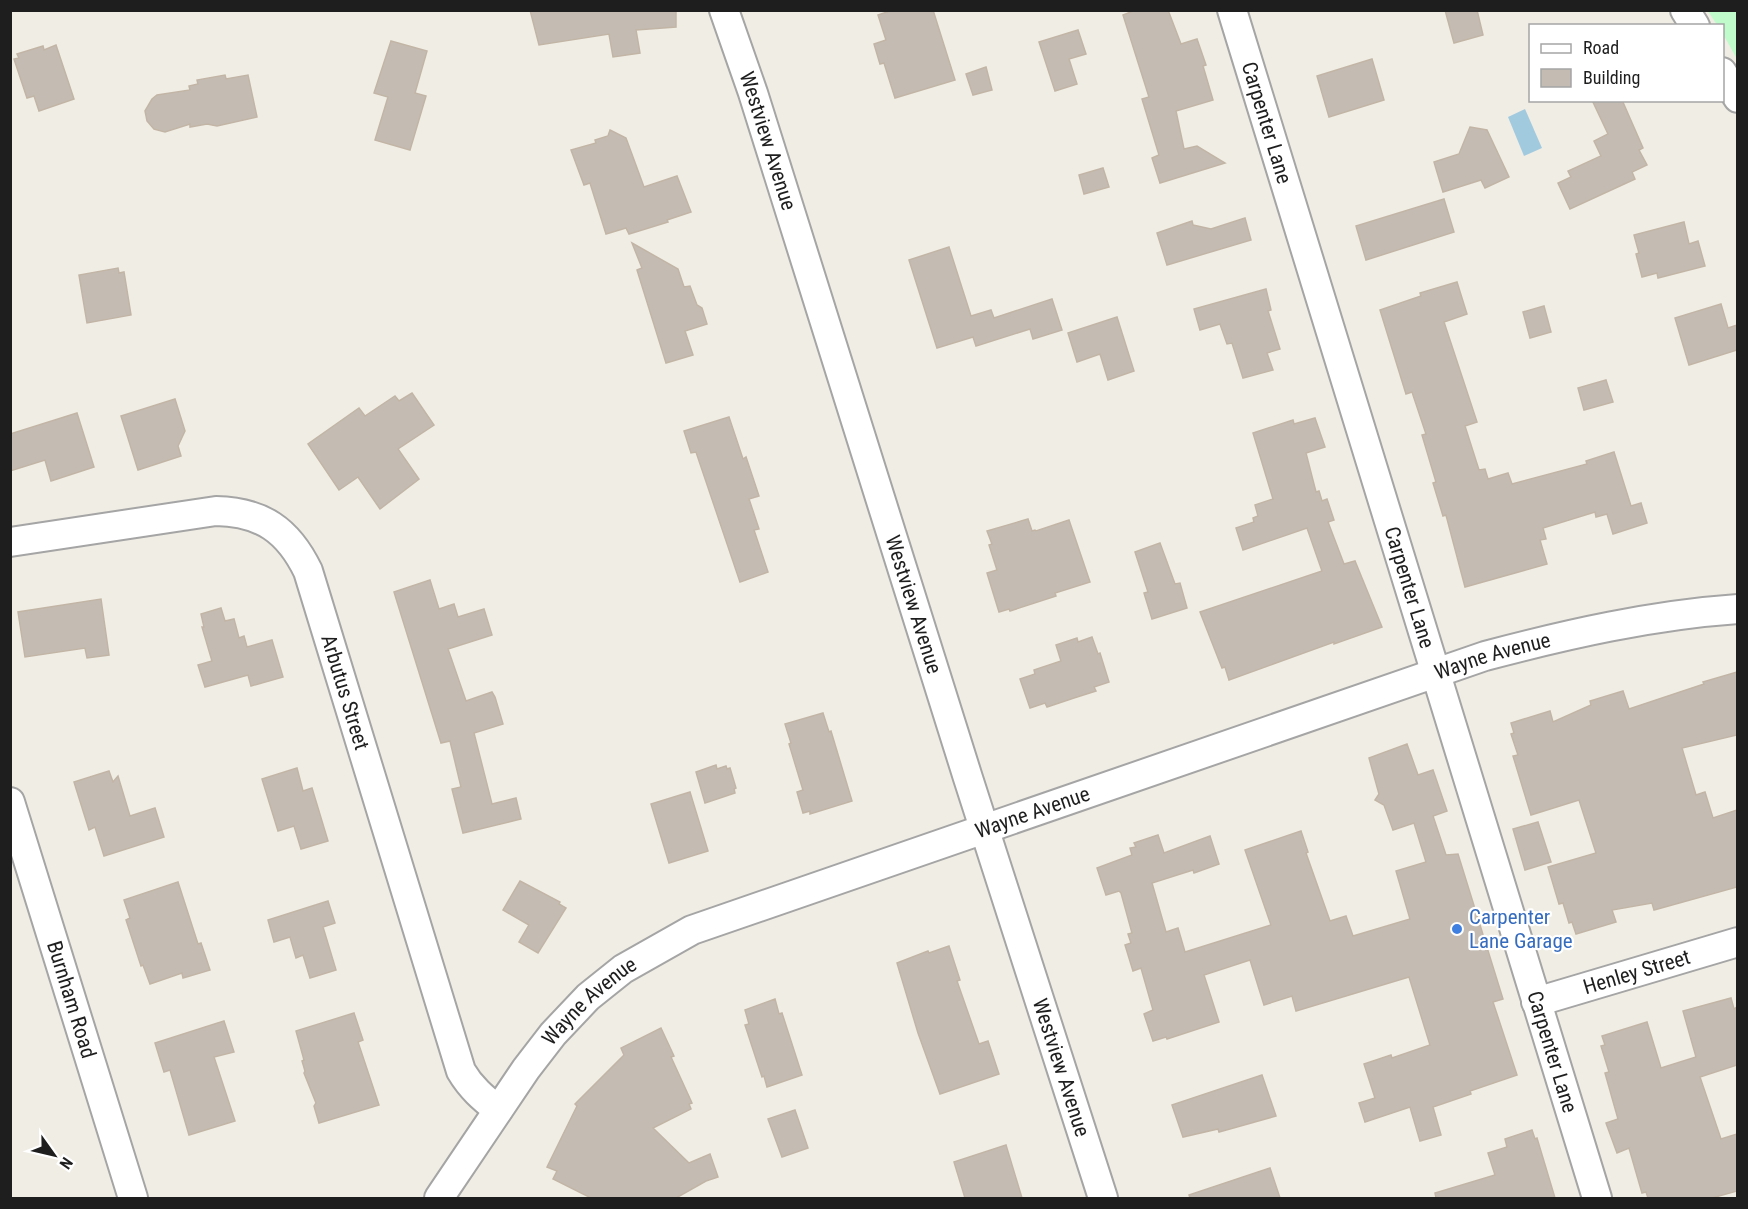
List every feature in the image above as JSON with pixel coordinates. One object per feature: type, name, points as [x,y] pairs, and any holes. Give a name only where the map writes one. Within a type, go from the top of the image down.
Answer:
[{"type":"street","name":"Westview Avenue","points":[[724,10],[771,150],[1103,1198]]},
{"type":"street","name":"Carpenter Lane","points":[[1232,10],[1597,1198]]},
{"type":"street","points":[[1685,10],[1694,24]]},
{"type":"street","points":[[1724,75],[1737,98]]},
{"type":"street","name":"Arbutus Street","points":[[10,542],[216,511],[235,512],[255,517],[272,525],[287,537],[299,552],[308,570],[461,1071],[468,1083],[498,1110]]},
{"type":"street","name":"Wayne Avenue","points":[[439,1198],[553,1034],[588,997],[623,969],[692,930],[1485,656],[1590,631],[1659,618],[1737,609]]},
{"type":"street","name":"Burnham Road","points":[[10,802],[132,1198]]},
{"type":"street","name":"Henley Street","points":[[1536,1002],[1737,942]]},
{"type":"green space","points":[[1708,11],[1737,11],[1737,59],[1724,36],[1724,24],[1716,24]]},
{"type":"water","points":[[1525,109],[1542,148],[1524,156],[1508,117]]},
{"type":"building","points":[[530,10],[676,10],[676,27],[636,30],[640,53],[613,57],[609,34],[539,45]]},
{"type":"building","points":[[893,10],[933,10],[955,80],[895,98],[884,63],[880,64],[874,44],[886,40],[878,15]]},
{"type":"building","points":[[1136,10],[1168,10],[1181,44],[1197,39],[1206,65],[1203,66],[1213,100],[1176,111],[1184,149],[1197,146],[1225,163],[1160,183],[1152,158],[1159,155],[1142,99],[1149,97],[1123,15]]},
{"type":"building","points":[[1445,10],[1477,10],[1483,35],[1454,43]]},
{"type":"building","points":[[1078,30],[1086,54],[1069,59],[1077,84],[1055,91],[1039,42]]},
{"type":"building","points":[[391,41],[427,51],[415,93],[426,96],[410,150],[375,140],[388,97],[374,93]]},
{"type":"building","points":[[56,45],[74,99],[39,111],[34,96],[27,98],[14,59],[19,58],[17,54],[43,46],[44,50]]},
{"type":"building","points":[[1372,59],[1384,100],[1329,117],[1317,76]]},
{"type":"building","points":[[986,67],[992,90],[973,95],[966,74]]},
{"type":"building","points":[[225,75],[226,79],[248,75],[257,117],[217,126],[207,124],[190,127],[190,124],[165,132],[154,129],[147,121],[145,111],[157,95],[190,90],[189,86],[198,84],[197,80]]},
{"type":"building","points":[[1593,102],[1623,102],[1643,148],[1639,150],[1647,165],[1632,172],[1635,179],[1570,209],[1558,183],[1571,177],[1568,171],[1601,156],[1594,141],[1608,134]]},
{"type":"building","points":[[1470,127],[1487,130],[1509,177],[1485,188],[1481,180],[1443,192],[1434,162],[1459,154]]},
{"type":"building","points":[[610,130],[626,138],[644,187],[677,176],[691,212],[629,234],[626,228],[606,234],[590,183],[584,185],[571,150],[596,143],[595,140],[608,136]]},
{"type":"building","points":[[1103,168],[1109,187],[1084,194],[1079,175]]},
{"type":"building","points":[[1444,199],[1454,232],[1366,260],[1356,226]]},
{"type":"building","points":[[1245,218],[1251,240],[1167,265],[1157,233],[1192,221],[1193,225],[1211,229]]},
{"type":"building","points":[[1684,222],[1689,244],[1698,241],[1705,266],[1658,278],[1657,273],[1642,277],[1634,235]]},
{"type":"building","points":[[632,243],[678,269],[684,287],[690,286],[697,305],[702,308],[707,324],[685,331],[693,355],[666,363],[637,270],[642,268]]},
{"type":"building","points":[[949,247],[971,316],[991,310],[994,318],[1052,299],[1062,330],[1033,339],[1030,329],[976,346],[973,337],[937,348],[909,260]]},
{"type":"building","points":[[118,268],[119,273],[124,272],[131,315],[87,323],[79,275]]},
{"type":"building","points":[[1457,282],[1467,314],[1444,322],[1477,422],[1465,426],[1479,470],[1485,469],[1488,479],[1508,473],[1512,484],[1587,464],[1586,461],[1614,452],[1631,506],[1641,503],[1647,523],[1613,534],[1607,514],[1596,517],[1595,512],[1543,528],[1546,539],[1540,540],[1547,564],[1465,587],[1446,515],[1443,516],[1433,483],[1436,482],[1422,435],[1426,434],[1412,392],[1406,394],[1380,310],[1421,296],[1420,293]]},
{"type":"building","points":[[1266,289],[1271,310],[1268,311],[1280,349],[1267,353],[1273,370],[1243,378],[1232,343],[1227,344],[1220,324],[1200,330],[1194,309]]},
{"type":"building","points":[[1721,304],[1728,328],[1737,325],[1737,350],[1689,365],[1675,318]]},
{"type":"building","points":[[1544,306],[1551,332],[1530,338],[1523,312]]},
{"type":"building","points":[[1117,317],[1134,371],[1108,380],[1100,354],[1077,362],[1068,333]]},
{"type":"building","points":[[1606,380],[1613,402],[1584,410],[1578,388]]},
{"type":"building","points":[[412,393],[434,425],[398,449],[419,479],[380,509],[358,477],[339,490],[308,444],[359,408],[365,416],[395,396],[399,401]]},
{"type":"building","points":[[175,399],[185,431],[178,446],[181,456],[138,470],[121,416]]},
{"type":"building","points":[[77,413],[94,467],[51,481],[45,460],[10,471],[10,434]]},
{"type":"building","points":[[729,417],[743,459],[746,457],[759,496],[749,499],[759,529],[754,530],[768,572],[740,582],[696,452],[691,453],[684,431]]},
{"type":"building","points":[[1315,418],[1325,447],[1306,453],[1316,492],[1319,491],[1322,501],[1327,499],[1334,520],[1328,522],[1344,564],[1355,561],[1382,627],[1229,680],[1200,612],[1322,571],[1307,528],[1243,550],[1236,528],[1254,522],[1253,518],[1258,516],[1255,505],[1273,499],[1253,433],[1293,420],[1294,424]]},
{"type":"building","points":[[1028,519],[1032,531],[1069,520],[1090,582],[1055,593],[1056,596],[1010,611],[1009,609],[999,612],[987,573],[997,570],[987,531]]},
{"type":"building","points":[[1160,543],[1175,584],[1180,583],[1187,608],[1152,619],[1144,593],[1148,592],[1135,552]]},
{"type":"building","points":[[430,580],[439,609],[454,604],[458,617],[484,609],[492,635],[448,649],[466,701],[492,692],[495,697],[503,724],[474,733],[492,804],[516,798],[521,819],[463,833],[452,789],[461,787],[450,741],[441,743],[394,592]]},
{"type":"building","points":[[101,599],[109,655],[87,658],[85,648],[25,657],[18,612]]},
{"type":"building","points":[[221,608],[225,621],[234,619],[239,638],[244,636],[247,647],[272,640],[283,677],[251,686],[248,675],[205,687],[198,665],[212,661],[202,627],[204,627],[201,614]]},
{"type":"building","points":[[1092,637],[1098,654],[1100,653],[1109,682],[1094,687],[1096,691],[1047,707],[1045,703],[1030,708],[1020,679],[1035,674],[1034,670],[1061,661],[1056,645],[1077,638],[1078,642]]},
{"type":"building","points":[[1737,672],[1737,735],[1682,748],[1696,795],[1705,792],[1713,818],[1737,810],[1737,887],[1654,910],[1652,903],[1612,910],[1616,922],[1576,934],[1572,922],[1569,923],[1563,903],[1559,904],[1548,867],[1596,853],[1579,800],[1531,815],[1513,756],[1518,755],[1511,734],[1514,733],[1511,723],[1550,711],[1553,722],[1591,705],[1590,701],[1623,691],[1629,709]]},
{"type":"building","points":[[823,713],[829,732],[831,731],[852,801],[810,814],[810,811],[803,813],[797,792],[803,790],[785,724]]},
{"type":"building","points":[[1407,744],[1418,775],[1433,770],[1447,811],[1433,816],[1446,855],[1458,854],[1503,999],[1493,1002],[1517,1075],[1433,1107],[1441,1135],[1420,1141],[1410,1107],[1365,1122],[1359,1103],[1375,1098],[1364,1064],[1391,1055],[1392,1058],[1430,1045],[1409,977],[1296,1011],[1292,996],[1264,1005],[1250,960],[1204,975],[1219,1022],[1167,1039],[1166,1037],[1153,1041],[1144,1014],[1153,1010],[1141,968],[1133,971],[1125,945],[1131,943],[1128,934],[1132,933],[1121,893],[1119,891],[1106,895],[1097,868],[1132,855],[1130,848],[1136,847],[1134,843],[1158,835],[1164,853],[1210,836],[1219,864],[1194,873],[1193,870],[1152,883],[1166,932],[1178,928],[1185,952],[1271,925],[1245,850],[1301,831],[1308,852],[1306,853],[1330,921],[1346,916],[1353,936],[1410,919],[1396,871],[1426,862],[1414,823],[1393,830],[1384,805],[1375,800],[1379,794],[1369,758]]},
{"type":"building","points":[[716,765],[717,769],[726,766],[727,769],[730,768],[736,788],[735,793],[705,803],[696,772]]},
{"type":"building","points":[[297,768],[303,791],[312,788],[328,841],[301,849],[294,826],[278,831],[262,779]]},
{"type":"building","points":[[109,771],[113,782],[118,776],[130,816],[155,808],[164,837],[104,856],[95,827],[89,830],[74,782]]},
{"type":"building","points":[[690,792],[708,851],[669,863],[651,804]]},
{"type":"building","points":[[1538,822],[1551,862],[1525,870],[1513,829]]},
{"type":"building","points":[[520,881],[560,902],[559,904],[566,908],[538,953],[519,942],[529,925],[503,910]]},
{"type":"building","points":[[178,882],[198,944],[201,943],[210,970],[183,978],[182,973],[150,984],[143,965],[141,966],[126,920],[130,918],[124,900]]},
{"type":"building","points":[[328,901],[335,923],[323,927],[336,970],[310,978],[303,955],[296,958],[290,937],[274,942],[268,920]]},
{"type":"building","points":[[949,946],[960,980],[957,981],[979,1044],[988,1041],[999,1074],[940,1094],[918,1033],[897,963]]},
{"type":"building","points":[[1731,998],[1734,1009],[1737,1007],[1737,1065],[1700,1077],[1721,1139],[1737,1134],[1737,1191],[1712,1198],[1648,1198],[1646,1192],[1642,1193],[1629,1148],[1617,1153],[1606,1123],[1618,1119],[1605,1073],[1609,1072],[1601,1046],[1605,1045],[1602,1036],[1647,1022],[1661,1068],[1696,1057],[1683,1011]]},
{"type":"building","points":[[775,999],[779,1014],[782,1013],[802,1075],[767,1087],[745,1025],[749,1024],[745,1010]]},
{"type":"building","points":[[354,1013],[363,1040],[358,1042],[379,1105],[319,1123],[314,1106],[316,1103],[304,1073],[302,1061],[304,1060],[296,1031]]},
{"type":"building","points":[[224,1021],[234,1052],[214,1057],[235,1121],[189,1135],[170,1070],[164,1072],[155,1043]]},
{"type":"building","points":[[661,1028],[674,1056],[671,1057],[692,1103],[689,1104],[691,1109],[653,1128],[689,1163],[710,1154],[718,1177],[676,1198],[591,1198],[553,1179],[557,1171],[547,1167],[577,1106],[575,1104],[624,1055],[621,1048]]},
{"type":"building","points":[[1262,1075],[1276,1116],[1219,1132],[1218,1129],[1183,1137],[1172,1105]]},
{"type":"building","points":[[795,1110],[808,1148],[782,1157],[768,1119]]},
{"type":"building","points":[[1532,1130],[1535,1139],[1537,1138],[1555,1198],[1436,1198],[1435,1193],[1495,1175],[1488,1153],[1507,1147],[1505,1139]]},
{"type":"building","points":[[1006,1145],[1022,1198],[965,1198],[954,1162]]},
{"type":"building","points":[[1270,1168],[1280,1198],[1190,1198],[1189,1195]]},
{"type":"place","name":"Carpenter Lane Garage","points":[[1457,929]]}]
